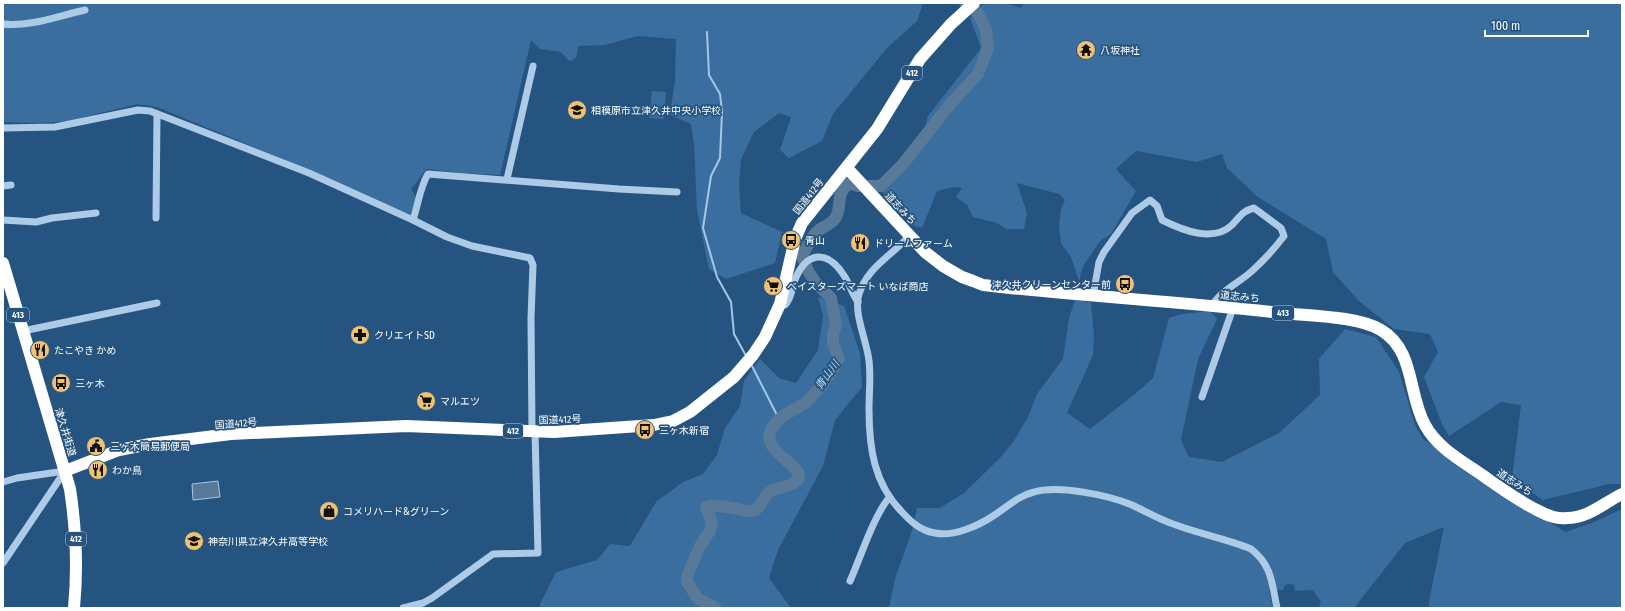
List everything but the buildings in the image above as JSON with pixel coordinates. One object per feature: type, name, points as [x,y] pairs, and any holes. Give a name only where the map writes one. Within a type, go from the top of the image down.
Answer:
[{"type":"highway","name":"国道412号","points":[[65,471],[119,450],[131,447],[238,434],[406,426],[554,432],[646,426],[673,421],[690,412],[734,377],[753,355],[765,337],[780,304],[795,239],[802,223],[877,129],[920,59],[934,42],[970,7]]},
{"type":"highway","name":"道志みち","points":[[847,168],[925,252],[943,266],[972,281],[1003,288],[1334,318],[1359,322],[1381,330],[1390,338],[1404,356],[1421,417],[1425,425],[1438,442],[1449,452],[1501,488],[1540,512],[1559,518],[1585,515],[1622,494]]},
{"type":"highway","name":"津久井街道","points":[[3,263],[65,471]]},
{"type":"highway","name":"412","points":[[65,471],[70,489],[75,526],[77,557],[74,608]]},
{"type":"street","points":[[3,24],[28,24],[85,10]]},
{"type":"street","points":[[507,180],[533,66]]},
{"type":"street","points":[[3,128],[55,127],[138,110],[150,111],[309,173],[413,220],[446,237],[472,246],[530,258],[533,266],[531,318],[538,553],[493,554],[432,598],[423,603],[403,608]]},
{"type":"street","points":[[156,218],[157,114]]},
{"type":"street","points":[[413,220],[421,196],[423,182],[428,174],[677,192]]},
{"type":"street","points":[[1092,296],[1099,262],[1104,252],[1132,213],[1150,200],[1157,206],[1162,220],[1170,224],[1204,234],[1216,234],[1223,231],[1231,226],[1246,210],[1254,208],[1281,228],[1284,236],[1253,271],[1216,298],[1212,306]]},
{"type":"street","points":[[3,220],[36,222],[52,218],[96,213]]},
{"type":"street","points":[[910,235],[873,269],[863,285],[858,302],[859,317],[869,361],[869,417],[873,455],[879,479],[889,498],[917,526],[931,532],[942,534],[956,532],[984,521],[1021,497],[1037,491],[1064,491],[1111,498],[1132,505],[1170,524],[1251,549],[1261,557],[1268,567],[1277,608]]},
{"type":"street","points":[[780,304],[785,305],[788,302],[798,274],[806,261],[810,258],[818,256],[828,260],[842,273],[858,302]]},
{"type":"street","points":[[23,331],[157,302]]},
{"type":"street","points":[[1202,397],[1233,308]]},
{"type":"street","points":[[3,482],[17,478],[65,471]]},
{"type":"street","points":[[3,563],[65,471]]},
{"type":"street","points":[[850,581],[871,530],[889,498]]},
{"type":"shaded area","points":[[3,3],[923,3],[917,21],[887,48],[833,114],[822,141],[789,158],[780,150],[791,117],[779,113],[754,132],[741,159],[739,183],[741,213],[782,232],[775,263],[726,279],[709,269],[697,210],[694,144],[691,124],[670,115],[675,80],[676,39],[637,36],[605,45],[578,46],[576,57],[571,61],[568,60],[561,52],[540,49],[531,40],[500,175],[427,169],[411,189],[416,197],[411,214],[403,212],[309,170],[157,107],[137,104],[68,121],[40,123],[3,122]]},
{"type":"shaded area","points":[[984,3],[1005,3],[1021,8],[1024,3],[1622,3],[1622,484],[1609,484],[1543,500],[1512,479],[1521,405],[1501,402],[1449,436],[1442,424],[1424,377],[1438,352],[1430,334],[1394,329],[1359,301],[1333,272],[1326,239],[1258,197],[1227,168],[1222,154],[1197,162],[1136,151],[1116,169],[1136,191],[1111,234],[1100,241],[1083,266],[1079,281],[1071,257],[1061,243],[1059,226],[1061,209],[1065,200],[1059,194],[1017,183],[1027,213],[1024,229],[1006,229],[997,223],[973,217],[967,205],[956,197],[962,188],[954,187],[937,191],[922,228],[912,225],[881,190],[919,149],[928,116],[981,48],[970,18]]},
{"type":"shaded area","points":[[652,91],[666,92],[664,119],[649,118]]},
{"type":"shaded area","points":[[818,297],[844,306],[860,353],[862,387],[835,420],[823,466],[778,550],[769,578],[791,608],[538,608],[556,572],[597,560],[610,544],[630,546],[656,502],[683,482],[703,474],[717,455],[725,428],[740,406],[744,381],[760,359],[779,378],[796,383],[818,350],[823,316]]},
{"type":"shaded area","points":[[1075,300],[1091,302],[1094,336],[1093,355],[1067,413],[1090,429],[1153,378],[1169,318],[1182,314],[1210,311],[1217,319],[1198,359],[1181,440],[1189,457],[1222,462],[1279,433],[1320,395],[1319,359],[1345,329],[1376,337],[1399,372],[1415,425],[1423,439],[1565,532],[1592,523],[1622,509],[1622,608],[1430,608],[1429,602],[1444,527],[1405,543],[1354,608],[1318,608],[1321,602],[1313,590],[1295,591],[1294,585],[1290,584],[1285,585],[1283,590],[1269,590],[1273,608],[889,608],[895,579],[912,531],[917,508],[940,508],[964,493],[999,459],[1014,441],[1028,417],[1037,394],[1063,359],[1069,318]]},
{"type":"shaded area","points":[[218,481],[220,497],[193,500],[192,484]]},
{"type":"waterway","name":"青山川","points":[[716,608],[698,599],[687,582],[688,574],[700,546],[710,531],[712,522],[706,507],[722,506],[746,511],[755,510],[768,493],[790,485],[798,479],[798,474],[795,469],[772,445],[769,438],[771,430],[782,417],[806,402],[816,392],[839,359],[833,343],[833,334],[836,325],[831,298],[816,283],[808,271],[802,256],[814,235],[819,230],[831,223],[836,217],[839,208],[840,196],[844,188],[849,183],[857,186],[881,186],[903,164],[951,103],[978,74],[988,48],[986,30],[978,13],[965,3]]},
{"type":"waterway","points":[[707,32],[709,75],[720,94],[722,111],[720,158],[711,176],[703,228],[717,277],[731,302],[734,334],[745,354]]},
{"type":"waterway","points":[[752,366],[779,419]]},
{"type":"place","name":"八坂神社","points":[[1086,50]]},
{"type":"place","name":"相模原市立津久井中央小学校","points":[[577,110]]},
{"type":"place","name":"青山","points":[[791,240]]},
{"type":"place","name":"ドリームファーム","points":[[860,243]]},
{"type":"place","name":"津久井クリーンセンター前","points":[[1125,284]]},
{"type":"place","name":"ベイスターズマート いなば商店","points":[[773,286]]},
{"type":"place","name":"クリエイトSD","points":[[360,335]]},
{"type":"place","name":"たこやき かめ","points":[[40,350]]},
{"type":"place","name":"三ヶ木","points":[[61,383]]},
{"type":"place","name":"マルエツ","points":[[426,401]]},
{"type":"place","name":"三ヶ木新宿","points":[[645,430]]},
{"type":"place","name":"三ヶ木簡易郵便局","points":[[96,446]]},
{"type":"place","name":"わか鳥","points":[[98,470]]},
{"type":"place","name":"コメリハード&グリーン","points":[[329,511]]},
{"type":"place","name":"神奈川県立津久井高等学校","points":[[194,541]]}]
